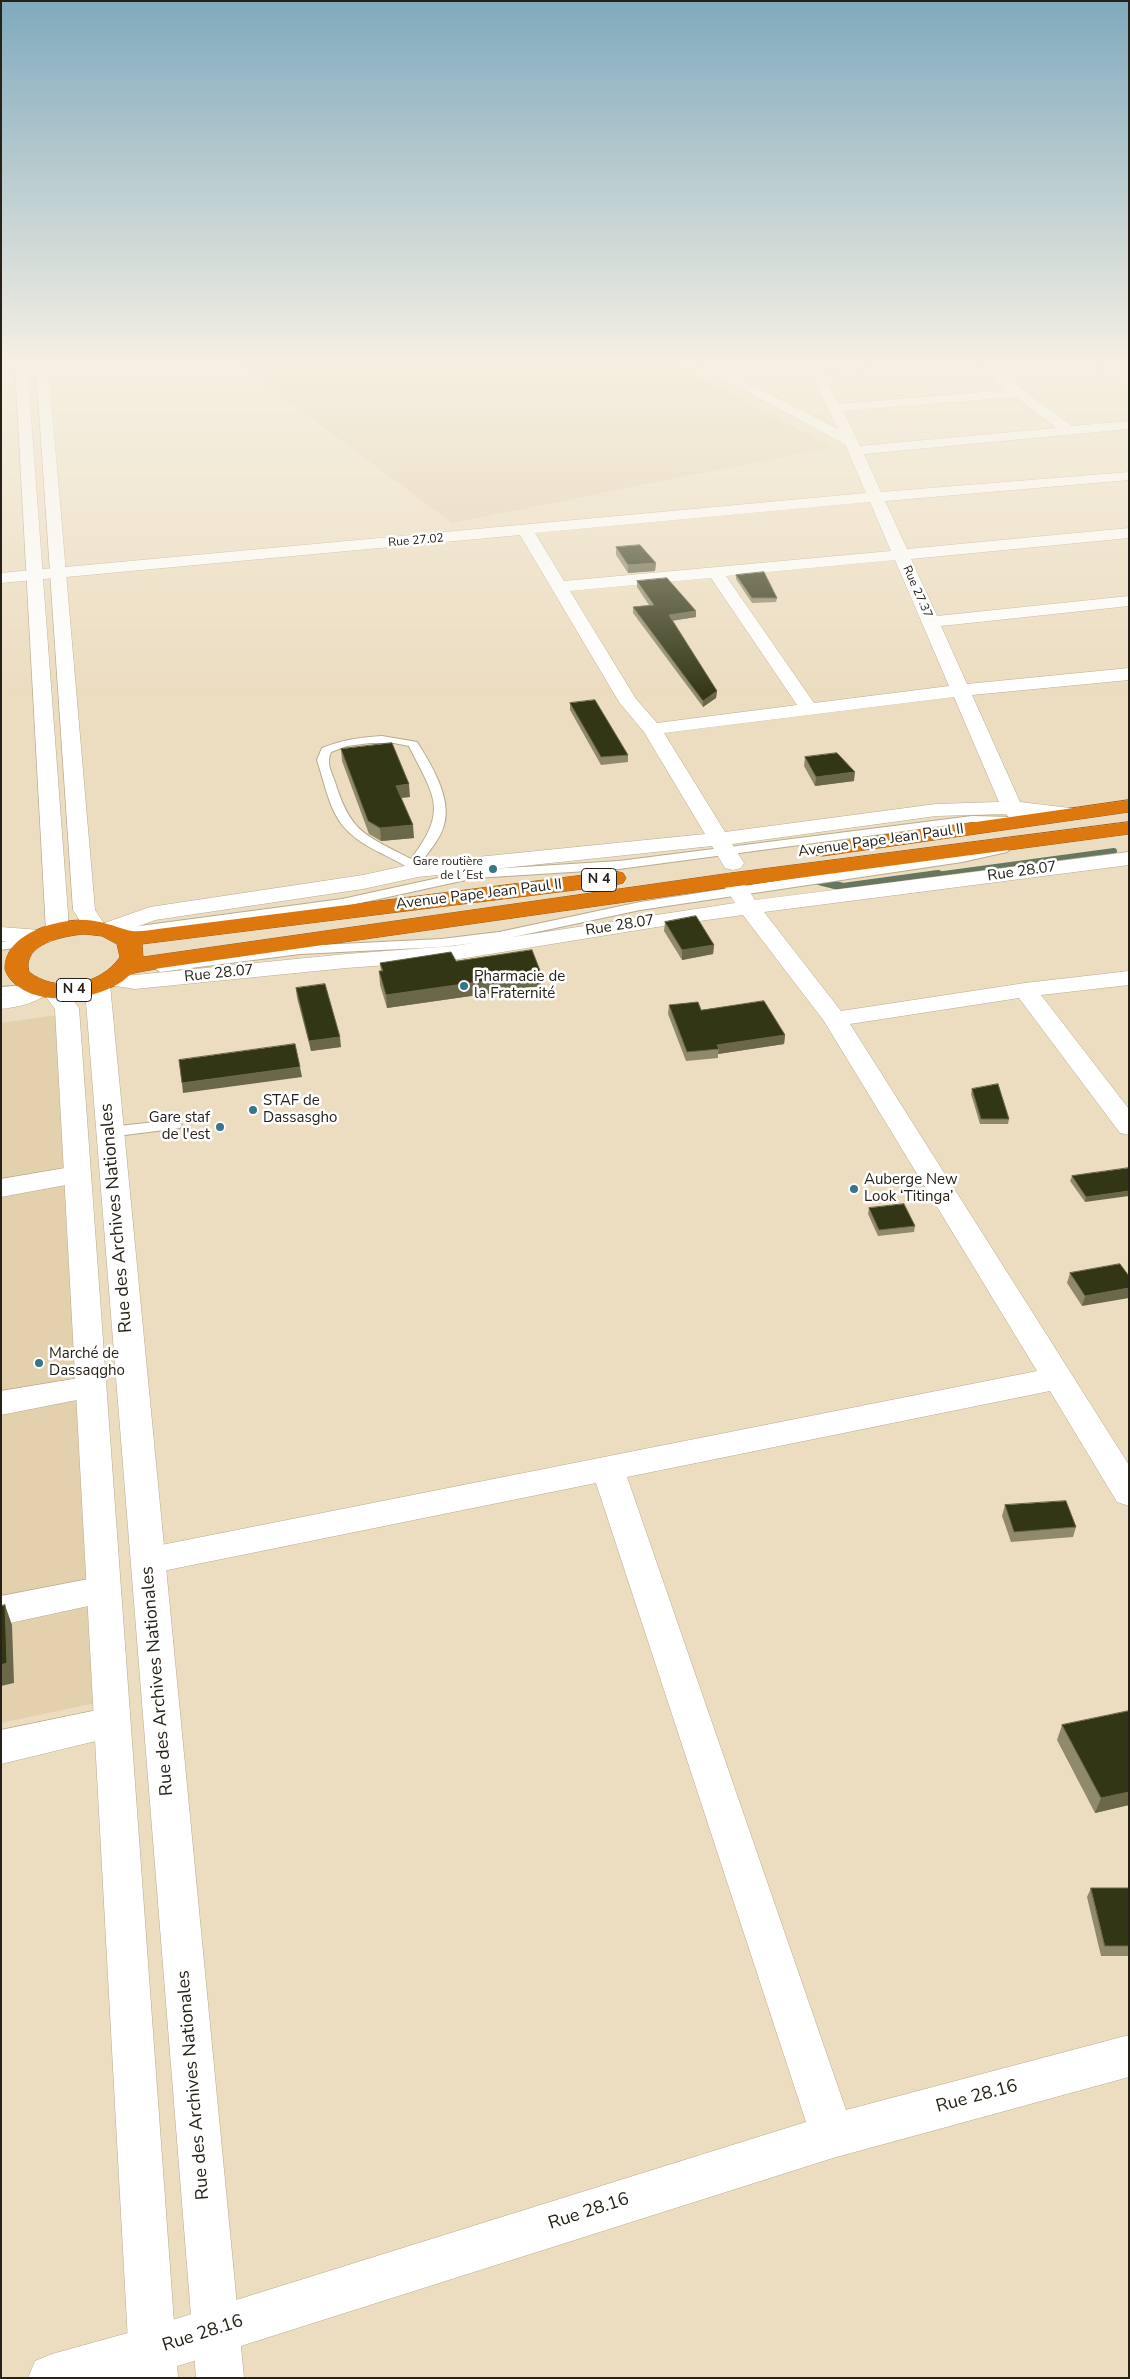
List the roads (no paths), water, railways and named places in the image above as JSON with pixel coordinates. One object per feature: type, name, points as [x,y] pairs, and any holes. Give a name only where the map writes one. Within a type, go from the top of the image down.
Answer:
[{"type":"highway","name":"Avenue Pape Jean Paul II","points":[[29,984],[80,990],[114,976],[161,961],[733,872],[1017,814],[1071,813],[1129,806]]},
{"type":"highway","name":"Avenue Pape Jean Paul II","points":[[1,951],[40,939],[111,932],[158,936],[1129,828]]},
{"type":"highway","points":[[111,932],[133,950],[132,957],[114,976]]},
{"type":"highway","points":[[29,984],[17,970],[16,963],[40,939]]},
{"type":"street","points":[[1,934],[40,939],[57,914],[28,475]]},
{"type":"street","points":[[50,475],[84,910],[111,932],[150,914],[363,882],[415,868],[733,872]]},
{"type":"street","name":"Rue 27.37","points":[[866,475],[1017,814]]},
{"type":"street","name":"Rue 27.02","points":[[1,578],[526,531],[875,497],[1129,476]]},
{"type":"street","points":[[526,531],[628,702],[652,729],[733,872],[835,1019],[1129,1493]]},
{"type":"street","points":[[559,587],[1129,533]]},
{"type":"street","points":[[716,573],[808,708]]},
{"type":"street","points":[[931,622],[1129,601]]},
{"type":"street","points":[[652,729],[961,690],[1129,674]]},
{"type":"street","name":"Rue 28.07","points":[[114,976],[135,982],[346,961],[453,953],[509,946],[568,934],[733,872],[1129,858]]},
{"type":"street","name":"Rue des Archives Nationales","points":[[114,976],[98,1002],[220,2378]]},
{"type":"street","points":[[835,1019],[1025,990],[1129,978]]},
{"type":"street","points":[[1,1002],[17,1000],[29,984],[67,1008],[154,2364]]},
{"type":"street","points":[[1025,990],[1129,1127]]},
{"type":"street","points":[[1,1188],[77,1175]]},
{"type":"street","points":[[148,1560],[1057,1378]]},
{"type":"street","points":[[1,1403],[91,1387]]},
{"type":"street","points":[[608,1469],[833,2136]]},
{"type":"street","points":[[1,1610],[104,1590]]},
{"type":"street","points":[[1,1747],[112,1723]]},
{"type":"street","name":"Rue 28.16","points":[[52,2378],[154,2364],[216,2330],[833,2136],[1129,2056]]},
{"type":"lane","points":[[383,739],[406,741],[413,744],[441,804],[441,815],[434,836],[415,868],[350,827],[342,816],[322,760],[326,750],[341,744],[383,739]]},
{"type":"lane","points":[[1,946],[40,939]]},
{"type":"lane","points":[[1,991],[29,984]]},
{"type":"lane","points":[[109,1132],[175,1124]]},
{"type":"waterway","points":[[929,876],[1114,851]]},
{"type":"waterway","points":[[815,880],[843,887],[938,874]]},
{"type":"place","name":"Gare routière de l´Est","points":[[493,869]]},
{"type":"place","name":"Pharmacie de la Fraternité","points":[[464,986]]},
{"type":"place","name":"STAF de Dassasgho","points":[[253,1110]]},
{"type":"place","name":"Gare staf de l'est","points":[[220,1127]]},
{"type":"place","name":"Auberge New Look ‘Titinga’","points":[[854,1189]]},
{"type":"place","name":"Marché de Dassaqgho","points":[[39,1363]]}]
